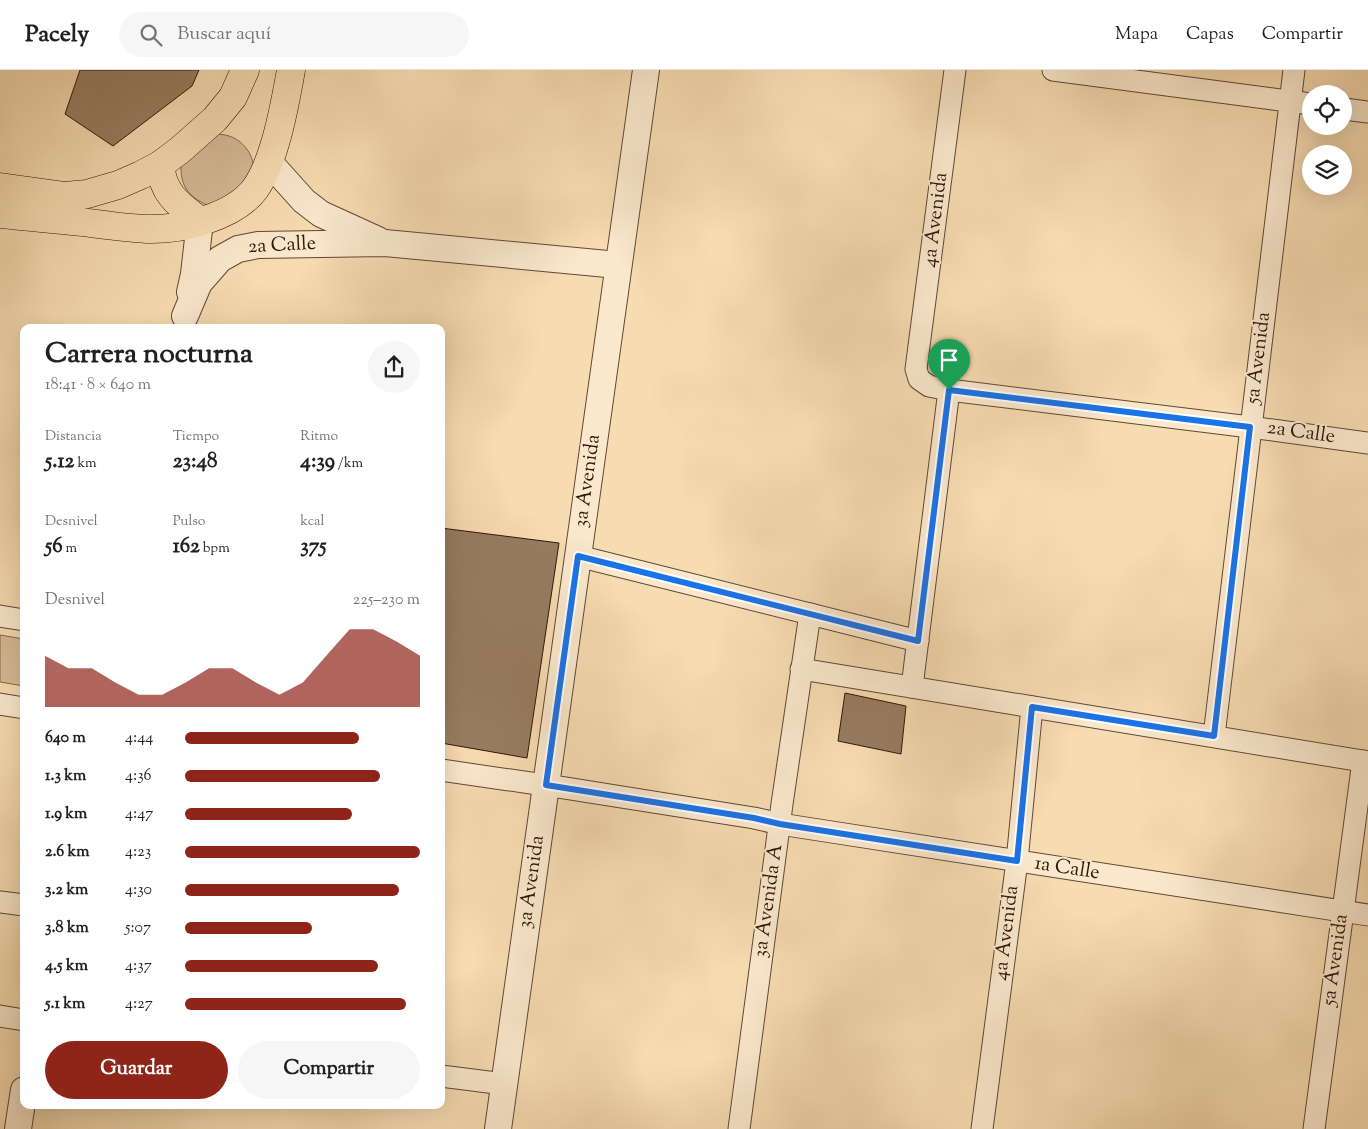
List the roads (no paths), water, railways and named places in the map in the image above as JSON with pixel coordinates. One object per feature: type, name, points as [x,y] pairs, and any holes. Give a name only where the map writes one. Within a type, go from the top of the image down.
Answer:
[{"type":"highway","points":[[0,187],[65,196],[87,194],[141,176],[180,150],[215,119],[233,97],[245,70]]},
{"type":"highway","points":[[0,214],[147,229],[178,227],[216,216],[238,205],[255,189],[269,162],[279,128],[291,70]]},
{"type":"highway","points":[[160,164],[164,183],[169,194],[177,203],[200,221]]},
{"type":"street","name":"3a Avenida","points":[[498,1129],[646,70]]},
{"type":"street","name":"4a Avenida","points":[[916,369],[955,70]]},
{"type":"street","points":[[1053,70],[1302,103]]},
{"type":"street","name":"5a Avenida","points":[[1214,736],[1294,70]]},
{"type":"street","points":[[1352,110],[1368,112]]},
{"type":"street","name":"2a Calle","points":[[269,162],[304,201],[321,214],[386,243]]},
{"type":"street","points":[[183,322],[194,274],[200,221]]},
{"type":"street","name":"2a Calle","points":[[183,322],[199,283],[220,259],[238,249],[258,245],[386,243],[618,265]]},
{"type":"street","name":"2a Calle","points":[[916,369],[919,379],[929,386],[949,390],[1368,443]]},
{"type":"street","points":[[912,687],[949,390]]},
{"type":"street","points":[[578,556],[918,641]]},
{"type":"street","name":"3a Avenida A","points":[[739,1129],[810,614]]},
{"type":"street","points":[[0,616],[20,619]]},
{"type":"street","points":[[801,669],[1366,761]]},
{"type":"street","points":[[0,704],[20,707]]},
{"type":"street","name":"4a Avenida","points":[[982,1129],[1017,861],[1032,707]]},
{"type":"street","name":"5a Avenida","points":[[1314,1129],[1343,911],[1366,761]]},
{"type":"street","name":"1a Calle","points":[[445,771],[1368,915]]},
{"type":"street","points":[[0,902],[20,904]]},
{"type":"street","points":[[0,1016],[20,1019]]},
{"type":"street","points":[[445,1077],[504,1084]]},
{"type":"street","points":[[18,1129],[21,1109]]}]
